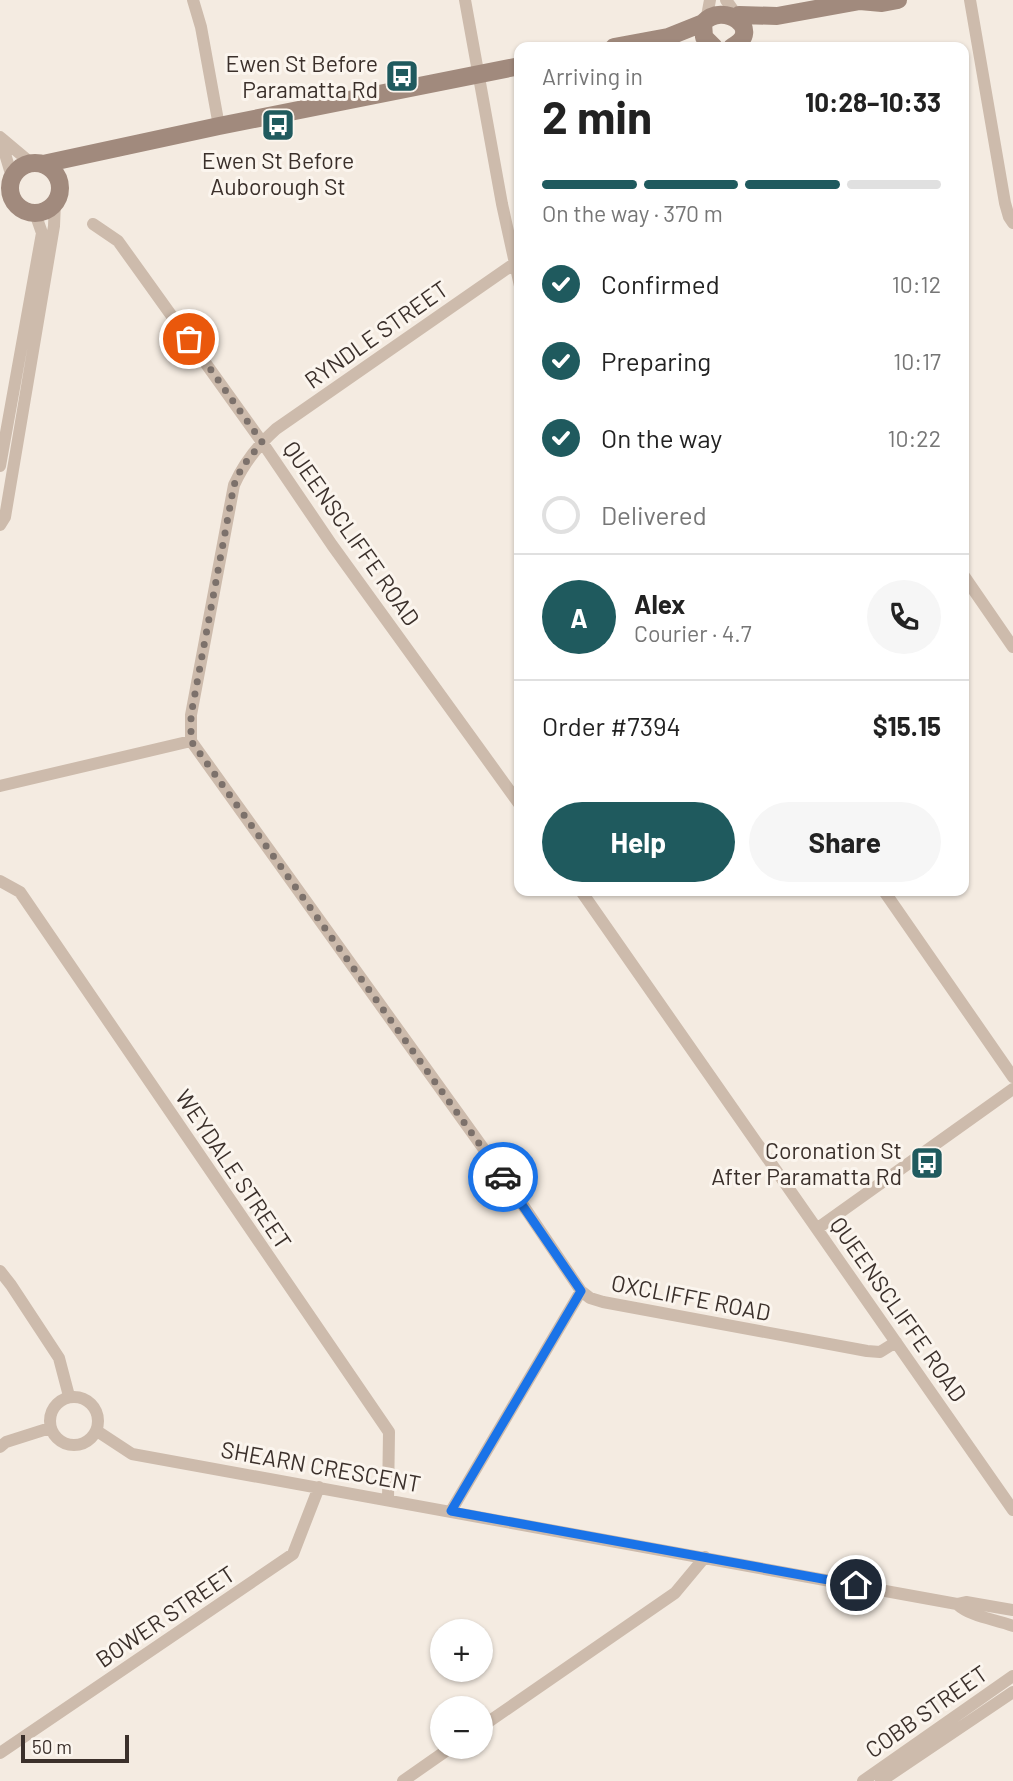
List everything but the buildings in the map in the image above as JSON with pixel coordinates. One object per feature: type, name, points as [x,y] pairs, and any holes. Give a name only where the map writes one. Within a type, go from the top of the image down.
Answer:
[{"type":"main road","points":[[640,42],[667,37],[719,8],[726,8],[735,28],[777,16],[861,0],[881,3],[898,0]]},
{"type":"main road","points":[[707,13],[702,30],[709,42]]},
{"type":"main road","points":[[667,37],[694,42]]},
{"type":"main road","points":[[27,210],[13,200],[7,188],[24,166],[514,67]]},
{"type":"main road","points":[[59,182],[82,155]]},
{"type":"main road","points":[[0,210],[43,211],[55,202],[60,190],[56,174],[50,168],[37,164]]},
{"type":"street","points":[[193,0],[201,27],[219,126]]},
{"type":"street","points":[[465,0],[514,263]]},
{"type":"street","points":[[970,0],[1005,203],[1013,223]]},
{"type":"street","points":[[0,137],[37,164]]},
{"type":"street","points":[[0,137],[7,188]]},
{"type":"street","points":[[0,525],[5,517],[54,226],[55,202]]},
{"type":"street","points":[[0,466],[42,233],[27,210]]},
{"type":"street","name":"QUEENSCLIFFE ROAD","points":[[93,224],[118,242],[514,797]]},
{"type":"street","name":"RYNDLE STREET","points":[[262,442],[276,429],[514,263]]},
{"type":"street","points":[[0,786],[191,741],[191,715],[234,485],[242,467],[262,442]]},
{"type":"street","points":[[969,583],[1013,647]]},
{"type":"street","name":"OXCLIFFE ROAD","points":[[191,741],[498,1169],[581,1291],[590,1298],[603,1302],[867,1352],[880,1352],[896,1342]]},
{"type":"street","name":"WEYDALE STREET","points":[[0,881],[20,892],[389,1432],[388,1500]]},
{"type":"street","name":"QUEENSCLIFFE ROAD","points":[[585,896],[1013,1510]]},
{"type":"street","points":[[887,896],[1013,1077]]},
{"type":"street","points":[[818,1228],[1013,1089]]},
{"type":"street","points":[[0,1271],[59,1358],[69,1396]]},
{"type":"street","points":[[451,1511],[581,1291]]},
{"type":"street","points":[[69,1396],[87,1400],[99,1418],[97,1431],[81,1444],[66,1445],[57,1440],[50,1428],[49,1416],[54,1405],[69,1396]]},
{"type":"street","points":[[0,1447],[6,1442],[50,1428]]},
{"type":"street","name":"SHEARN CRESCENT","points":[[97,1431],[132,1454],[957,1604],[966,1602],[1013,1610]]},
{"type":"street","name":"BOWER STREET","points":[[0,1753],[293,1554],[319,1487]]},
{"type":"street","points":[[493,1719],[675,1593],[705,1557]]},
{"type":"street","name":"SHEARN CRESCENT","points":[[957,1604],[974,1614],[1013,1626]]},
{"type":"street","name":"COBB STREET","points":[[863,1781],[1013,1676]]},
{"type":"street","name":"COBB STREET","points":[[881,1781],[1013,1692]]},
{"type":"street","points":[[403,1781],[434,1759]]},
{"type":"way so far","points":[[189,339],[262,442],[242,467],[234,485],[191,715],[191,741],[503,1177]]},
{"type":"place","name":"Ewen St Before Paramatta Rd","points":[[402,76]]},
{"type":"place","name":"Ewen St Before Auborough St","points":[[278,125]]},
{"type":"place","name":"Coronation St After Paramatta Rd","points":[[927,1163]]},
{"type":"route","points":[[503,1177],[581,1291],[451,1511],[856,1585]]}]
